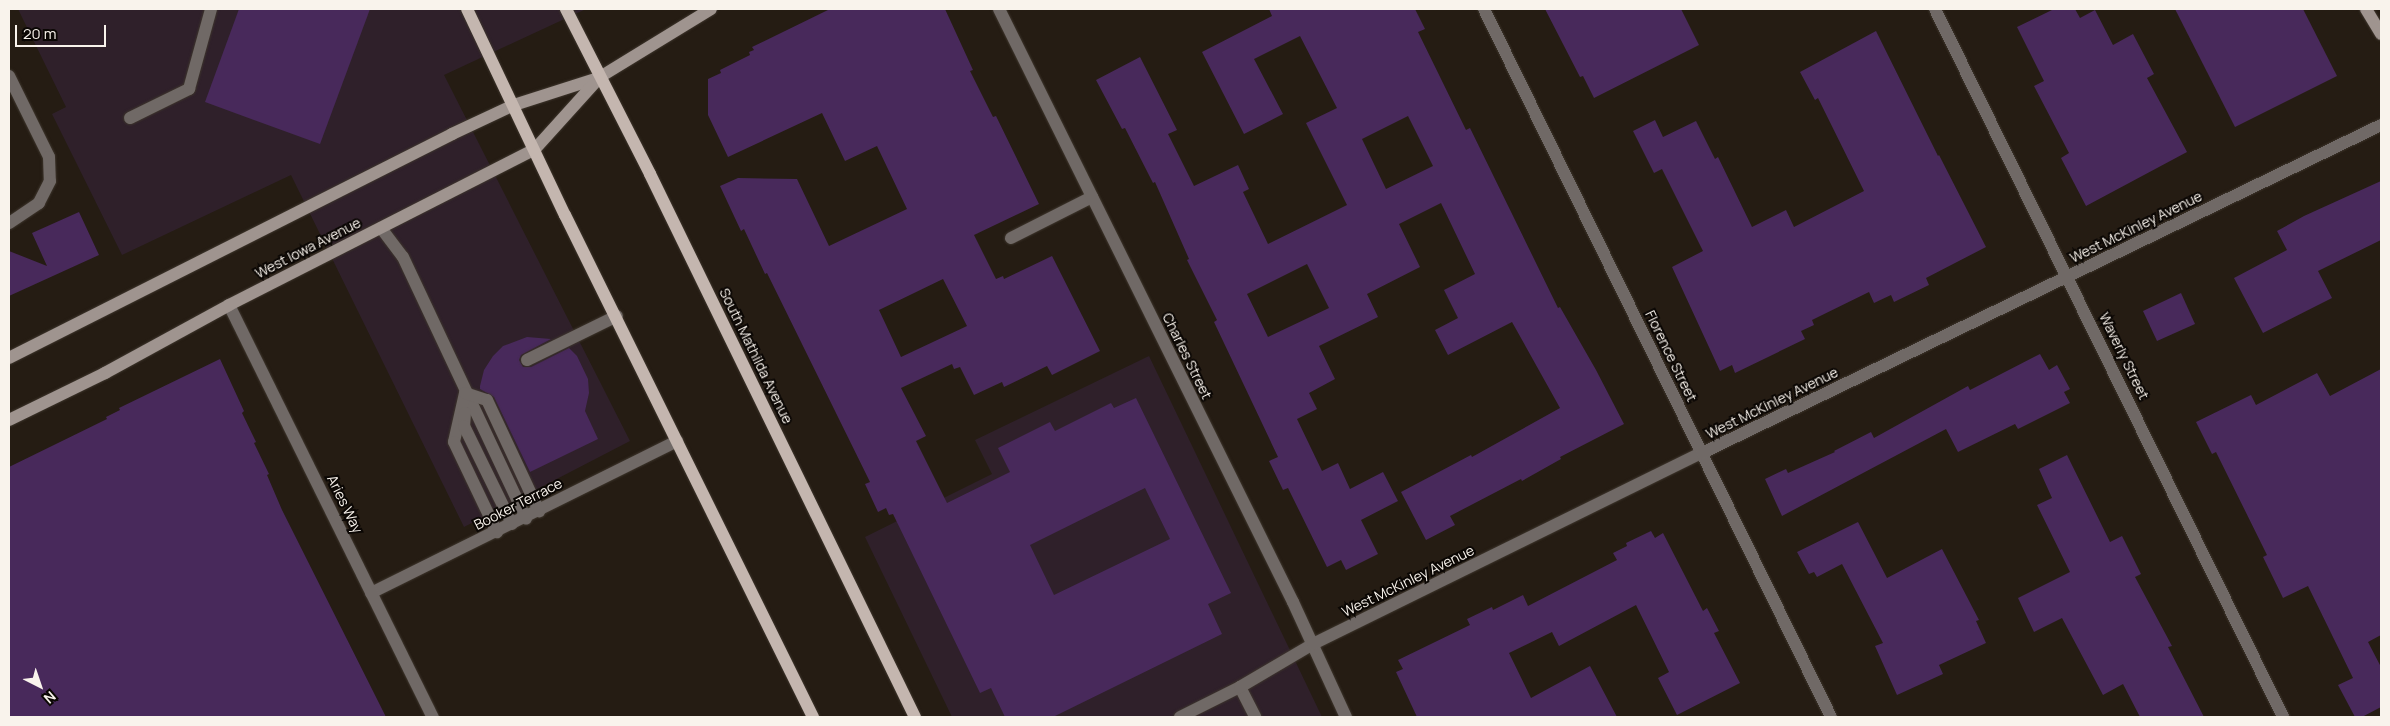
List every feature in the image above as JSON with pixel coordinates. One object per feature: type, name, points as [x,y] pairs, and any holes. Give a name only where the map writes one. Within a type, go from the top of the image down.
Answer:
[{"type":"main road","points":[[467,9],[813,717]]},
{"type":"main road","name":"South Mathilda Avenue","points":[[566,9],[915,717]]},
{"type":"street","points":[[130,118],[189,89],[210,9]]},
{"type":"street","name":"West Iowa Avenue","points":[[9,358],[443,138],[514,105],[600,77],[711,9]]},
{"type":"street","name":"Charles Street","points":[[999,9],[1312,644],[1346,717]]},
{"type":"street","name":"Florence Street","points":[[1484,9],[1831,717]]},
{"type":"street","name":"Waverly Street","points":[[1935,9],[2283,717]]},
{"type":"street","points":[[2366,9],[2381,34]]},
{"type":"street","points":[[9,76],[49,157],[50,181],[39,203],[9,223]]},
{"type":"street","name":"West Iowa Avenue","points":[[9,420],[105,373],[229,305],[535,149],[600,77]]},
{"type":"street","name":"West McKinley Avenue","points":[[1180,717],[1240,687],[1312,644],[2381,125]]},
{"type":"street","points":[[1011,238],[1092,198]]},
{"type":"street","points":[[382,228],[403,257],[465,393],[526,518]]},
{"type":"street","name":"Aries Way","points":[[229,305],[433,717]]},
{"type":"street","points":[[527,360],[617,316]]},
{"type":"street","points":[[465,393],[487,400],[540,511]]},
{"type":"street","points":[[465,393],[464,426],[512,524]]},
{"type":"street","points":[[465,393],[454,442],[498,532]]},
{"type":"street","name":"Booker Terrace","points":[[371,593],[498,532],[677,441]]},
{"type":"street","points":[[1240,687],[1256,717]]},
{"type":"shaded area","points":[[18,9],[586,9],[444,75],[630,441],[464,527],[291,175],[122,255],[52,114],[66,107]]},
{"type":"shaded area","points":[[1149,356],[1322,717],[952,717],[865,537],[992,474],[975,440]]},
{"type":"building","points":[[239,9],[370,9],[320,144],[205,102]]},
{"type":"building","points":[[830,9],[945,9],[973,70],[970,71],[993,117],[996,116],[1039,204],[974,235],[996,279],[1003,276],[1004,279],[1052,256],[1100,351],[1052,375],[1047,366],[1004,387],[1002,382],[974,395],[960,367],[954,369],[952,364],[901,388],[926,436],[916,441],[947,503],[1010,472],[998,448],[1050,422],[1055,431],[1111,403],[1114,408],[1136,398],[1231,593],[1208,604],[1222,634],[1053,717],[1005,717],[991,688],[980,693],[893,514],[889,515],[886,508],[878,512],[865,484],[870,482],[767,273],[765,274],[744,229],[741,231],[720,186],[738,178],[797,179],[829,246],[907,209],[877,146],[845,161],[822,113],[728,157],[708,115],[708,79],[721,73],[720,70],[750,55],[749,52],[754,50],[752,47]],"holes":[[[943,279],[967,326],[901,357],[879,310]],[[1145,488],[1170,539],[1054,595],[1030,545]]]},
{"type":"building","points":[[1269,9],[1415,9],[1425,29],[1418,32],[1466,130],[1470,128],[1558,308],[1560,307],[1596,370],[1624,424],[1560,457],[1561,459],[1522,481],[1521,479],[1450,516],[1455,525],[1426,540],[1401,492],[1471,455],[1472,457],[1560,408],[1512,322],[1448,355],[1435,330],[1458,318],[1444,290],[1475,274],[1441,203],[1399,224],[1420,267],[1367,294],[1378,317],[1319,346],[1335,379],[1309,393],[1317,409],[1297,419],[1322,471],[1338,463],[1350,489],[1383,472],[1398,501],[1361,520],[1378,554],[1346,570],[1341,560],[1327,567],[1288,488],[1283,490],[1269,461],[1278,457],[1214,322],[1217,320],[1187,260],[1189,259],[1155,182],[1153,183],[1125,128],[1122,129],[1096,80],[1140,57],[1177,130],[1168,134],[1194,186],[1238,165],[1249,189],[1243,192],[1268,244],[1347,205],[1306,123],[1337,108],[1300,36],[1254,59],[1283,114],[1244,134],[1202,52],[1272,16]],"holes":[[[1408,116],[1433,166],[1386,189],[1362,139]],[[1307,264],[1329,308],[1268,337],[1247,294]]]},
{"type":"building","points":[[1545,9],[1681,9],[1699,45],[1594,98],[1583,76],[1580,77]]},
{"type":"building","points":[[2054,9],[2075,9],[2080,18],[2095,10],[2113,45],[2133,34],[2154,74],[2147,78],[2187,152],[2086,206],[2061,158],[2069,153],[2034,86],[2044,81],[2017,27]]},
{"type":"building","points":[[2175,9],[2303,9],[2337,76],[2235,127]]},
{"type":"building","points":[[1876,31],[1986,247],[1926,278],[1929,285],[1894,302],[1891,295],[1874,303],[1869,292],[1812,320],[1814,325],[1801,331],[1805,339],[1735,373],[1732,365],[1720,371],[1672,267],[1703,251],[1662,169],[1654,173],[1633,131],[1655,120],[1663,137],[1696,121],[1715,159],[1718,157],[1752,227],[1786,210],[1794,227],[1864,191],[1818,98],[1815,100],[1800,72]]},
{"type":"building","points":[[2381,181],[2381,240],[2318,271],[2332,298],[2263,333],[2234,278],[2287,250],[2277,231],[2304,216]]},
{"type":"building","points":[[79,212],[99,255],[9,296],[9,251],[47,266],[32,233]]},
{"type":"building","points":[[2181,293],[2195,324],[2157,341],[2143,311]]},
{"type":"building","points":[[527,337],[551,339],[521,355],[519,360],[523,367],[531,367],[569,348],[577,356],[588,379],[589,393],[585,411],[598,439],[530,472],[494,397],[480,389],[484,370],[493,356],[503,346]]},
{"type":"building","points":[[2040,354],[2049,370],[2057,365],[2070,389],[2064,392],[2070,403],[2018,429],[2015,424],[1958,452],[1946,429],[1782,516],[1765,479],[1786,469],[1788,473],[1835,452],[1871,432],[1874,438],[1968,386],[1970,390]]},
{"type":"building","points":[[220,359],[244,411],[242,413],[256,442],[254,443],[269,474],[267,475],[282,510],[386,717],[9,717],[9,467],[107,419],[106,417],[120,410],[119,408]]},
{"type":"building","points":[[2381,369],[2381,635],[2368,642],[2381,667],[2381,707],[2362,717],[2355,717],[2338,685],[2353,678],[2308,586],[2283,598],[2263,557],[2267,555],[2216,452],[2212,454],[2196,422],[2251,395],[2256,405],[2317,373],[2330,396]]},
{"type":"building","points":[[2067,455],[2110,542],[2122,536],[2141,574],[2135,577],[2172,646],[2168,647],[2204,717],[2140,717],[2123,684],[2103,695],[2062,618],[2034,632],[2018,598],[2070,572],[2037,505],[2052,498],[2039,469]]},
{"type":"building","points":[[1858,522],[1887,578],[1942,549],[1979,620],[1976,621],[1986,643],[1939,665],[1943,674],[1897,695],[1875,646],[1883,643],[1842,564],[1817,577],[1814,572],[1809,574],[1797,552]]},
{"type":"building","points":[[1651,531],[1655,538],[1663,533],[1703,611],[1707,608],[1719,631],[1714,633],[1740,683],[1677,715],[1658,678],[1669,672],[1636,605],[1559,646],[1552,632],[1509,653],[1531,698],[1590,666],[1617,717],[1417,717],[1396,672],[1403,669],[1398,660],[1470,625],[1467,619],[1492,607],[1493,610],[1523,595],[1528,606],[1617,560],[1613,553],[1627,546],[1626,543]]}]
